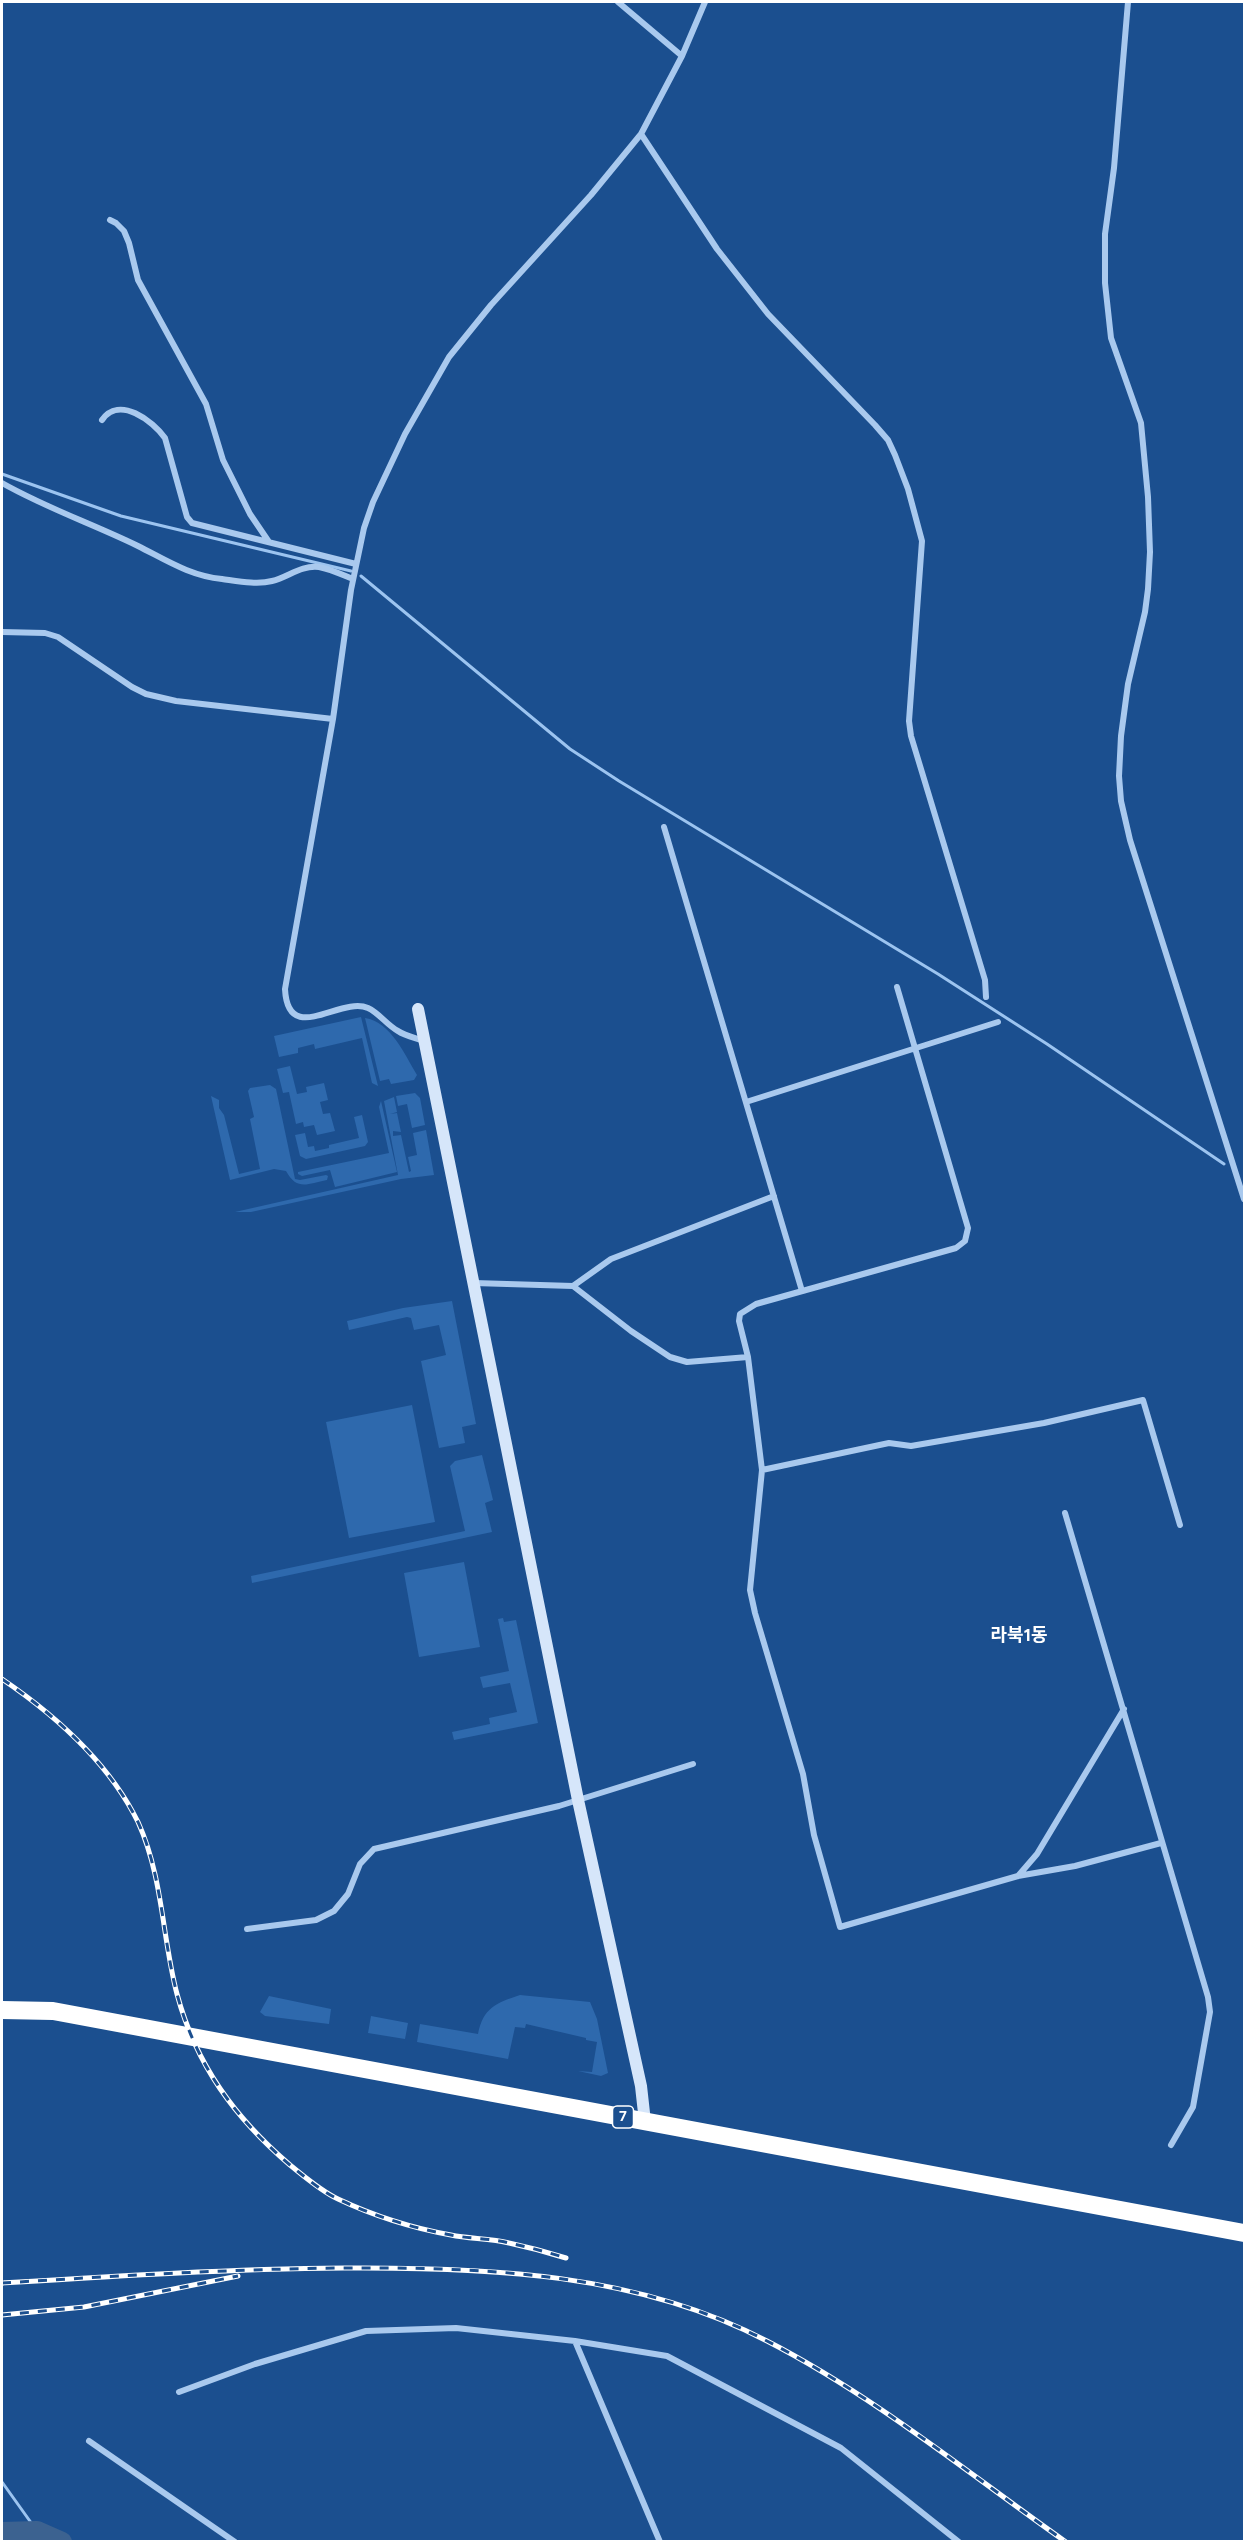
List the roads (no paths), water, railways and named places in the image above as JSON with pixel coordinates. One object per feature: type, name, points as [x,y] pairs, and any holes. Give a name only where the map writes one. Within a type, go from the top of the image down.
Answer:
[{"type":"highway","name":"7","points":[[2,2010],[53,2011],[1245,2233]]},
{"type":"street","points":[[618,2],[682,56]]},
{"type":"street","points":[[425,1042],[399,1032],[366,1007],[348,1007],[315,1017],[301,1018],[291,1012],[286,1000],[285,989],[333,719],[356,564],[373,502],[405,434],[449,357],[491,305],[591,195],[642,134],[682,56],[705,2]]},
{"type":"street","points":[[1128,2],[1106,234],[1104,283],[1111,338],[1141,423],[1146,463],[1150,552],[1145,612],[1128,684],[1121,736],[1119,776],[1121,801],[1130,840],[1245,1199]]},
{"type":"street","points":[[642,134],[717,249],[768,314],[875,425],[888,440],[895,455],[908,489],[922,541],[909,721],[921,772],[985,980],[986,996]]},
{"type":"street","points":[[110,220],[124,231],[138,280],[206,404],[223,460],[250,514],[269,542]]},
{"type":"street","points":[[102,420],[116,411],[133,411],[159,428],[165,438],[187,517],[192,523],[356,564]]},
{"type":"street","points":[[2,483],[35,502],[138,546],[180,569],[195,574],[220,579],[263,582],[273,581],[301,568],[319,567],[353,579]]},
{"type":"street","points":[[2,632],[45,633],[58,637],[146,694],[176,701],[333,719]]},
{"type":"street","points":[[664,827],[802,1291]]},
{"type":"street","points":[[897,987],[968,1228],[968,1236],[956,1248],[756,1304],[740,1314],[739,1321],[748,1357],[762,1470],[750,1590],[803,1774],[814,1835],[840,1927],[1018,1876],[1075,1866],[1161,1843]]},
{"type":"street","points":[[418,1009],[578,1800],[640,2086],[645,2121]]},
{"type":"street","points":[[746,1102],[998,1022]]},
{"type":"street","points":[[573,1286],[611,1259],[774,1196]]},
{"type":"street","points":[[474,1283],[573,1286],[631,1331],[670,1357],[687,1362],[748,1357]]},
{"type":"street","points":[[762,1470],[889,1443],[911,1446],[1044,1423],[1143,1400],[1180,1524]]},
{"type":"street","points":[[1065,1513],[1208,1997],[1210,2012],[1193,2107],[1172,2145]]},
{"type":"street","points":[[1018,1876],[1037,1854],[1124,1709]]},
{"type":"street","points":[[247,1929],[316,1920],[333,1911],[348,1894],[360,1864],[374,1850],[578,1800],[693,1764]]},
{"type":"street","points":[[179,2392],[255,2364],[366,2331],[456,2328],[575,2341],[667,2356],[841,2448],[959,2541]]},
{"type":"street","points":[[575,2341],[660,2541]]},
{"type":"street","points":[[89,2441],[235,2541]]},
{"type":"waterway","points":[[2,474],[121,516],[351,571]]},
{"type":"waterway","points":[[361,576],[570,749],[938,974],[1047,1044],[1224,1164]]},
{"type":"waterway","points":[[2,2482],[37,2531]]},
{"type":"waterway","points":[[2,2532],[37,2531],[62,2542]]},
{"type":"railway","points":[[2,1679],[42,1708],[79,1742],[96,1760],[126,1800],[138,1822],[153,1864],[172,1972],[185,2020],[195,2044],[220,2088],[235,2109],[270,2147],[313,2184],[332,2196],[379,2216],[422,2229],[502,2241],[566,2258]]},
{"type":"railway","points":[[2,2283],[215,2271],[398,2268],[507,2273],[614,2288],[666,2301],[717,2318],[807,2363],[920,2436],[1066,2542]]},
{"type":"railway","points":[[2,2315],[84,2307],[238,2276]]},
{"type":"district","name":"라북1동","points":[[1019,1636]]}]
